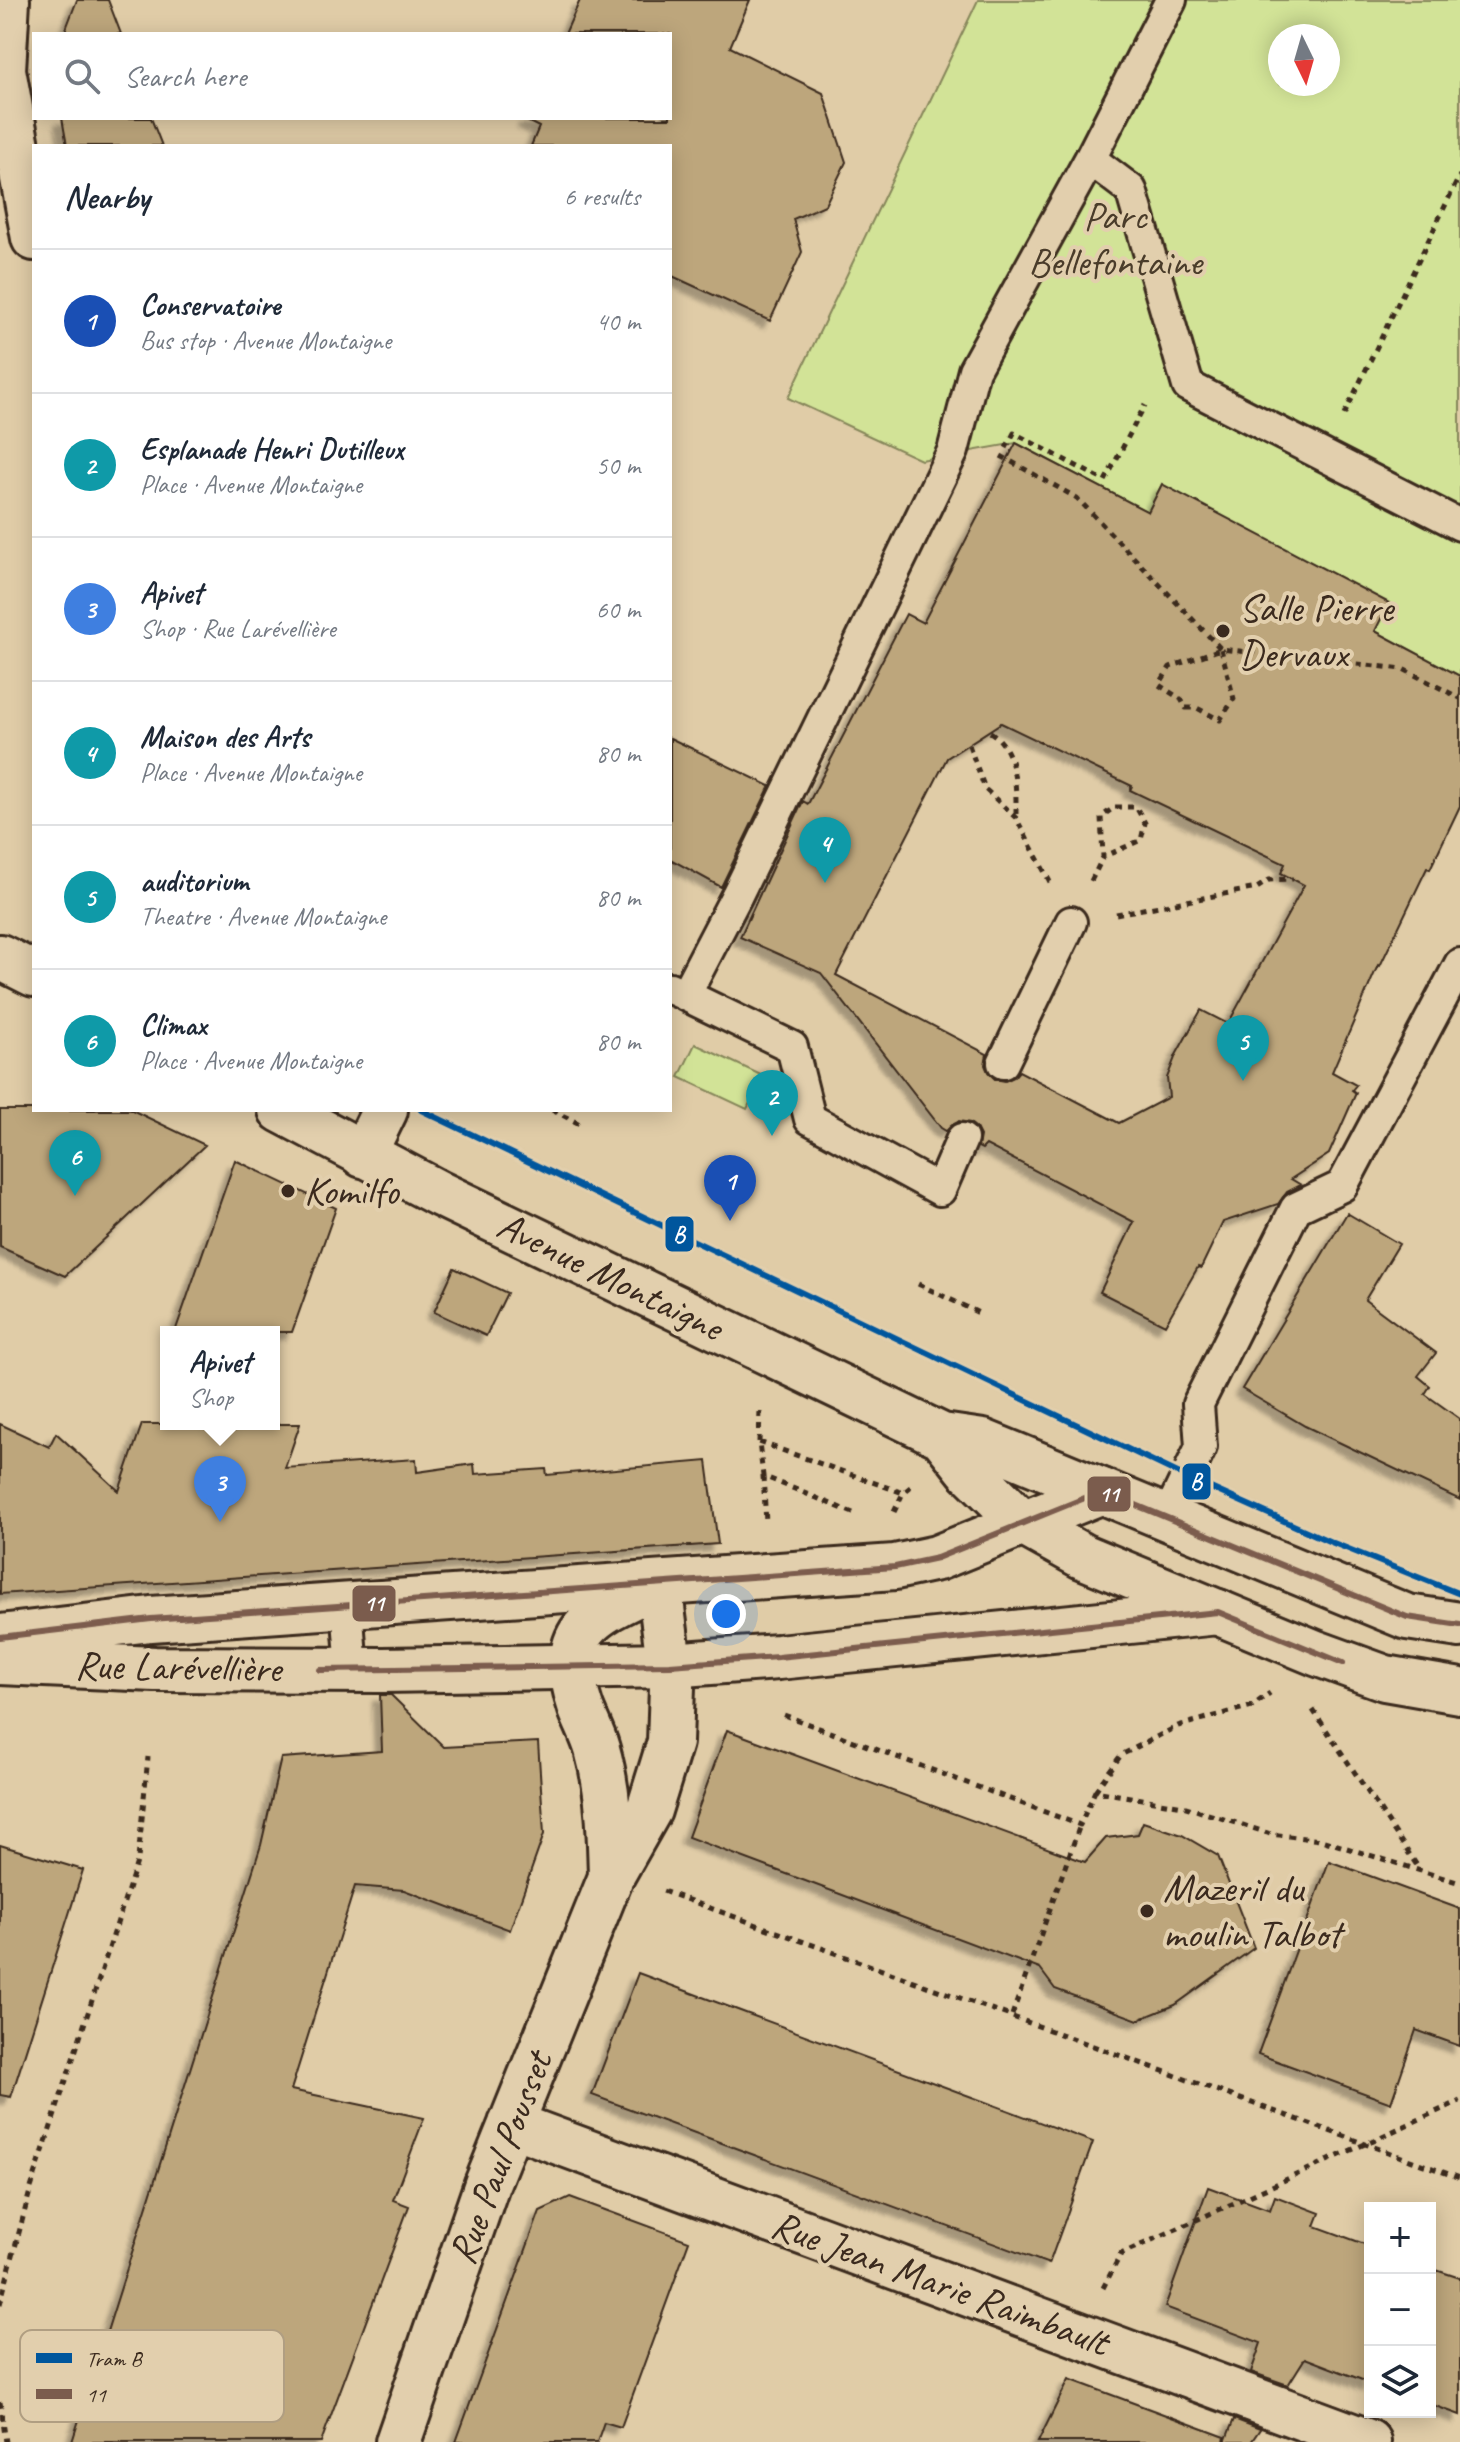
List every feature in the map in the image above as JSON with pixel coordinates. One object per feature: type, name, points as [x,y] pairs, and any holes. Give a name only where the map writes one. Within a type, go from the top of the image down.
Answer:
[{"type":"street","points":[[7,0],[3,70],[32,227]]},
{"type":"street","points":[[0,957],[32,973]]},
{"type":"street","name":"Avenue Montaigne","points":[[285,1112],[363,1155],[942,1436],[983,1442],[1407,1617],[1460,1625]]},
{"type":"street","points":[[363,1155],[384,1112]]},
{"type":"street","name":"Avenue Montaigne","points":[[942,1436],[968,1469],[1023,1523],[1082,1556],[1385,1678],[1460,1691]]},
{"type":"street","name":"Rue Larévellière","points":[[0,1637],[151,1619],[895,1567],[937,1558],[1102,1491]]},
{"type":"street","points":[[571,1668],[574,1646],[586,1624],[611,1606],[659,1584]]},
{"type":"street","name":"Rue Paul Pousset","points":[[398,2442],[487,2184],[511,2124],[631,1882],[670,1742],[670,1665],[659,1584]]},
{"type":"street","name":"Rue Larévellière","points":[[0,1662],[155,1669],[352,1670],[670,1665],[778,1657],[1218,1612]]},
{"type":"street","name":"Rue Paul Pousset","points":[[571,1668],[581,1708],[597,1748],[609,1814],[631,1882]]},
{"type":"street","name":"Rue Jean Marie Raimbault","points":[[511,2124],[1368,2442]]},
{"type":"lane","points":[[962,1139],[940,1190],[810,1119],[792,1047],[677,992],[757,855],[953,451],[974,370],[1090,159],[1171,0]]},
{"type":"lane","points":[[1090,159],[1131,190],[1188,386],[1460,525]]},
{"type":"lane","points":[[1003,1063],[1071,922]]},
{"type":"lane","points":[[1167,1518],[1201,1447],[1198,1404],[1296,1208],[1342,1186],[1460,964]]},
{"type":"lane","points":[[347,1606],[352,1670]]},
{"type":"lane","points":[[151,1619],[155,1669]]},
{"type":"path","points":[[1359,384],[1460,175]]},
{"type":"path","points":[[1147,402],[1105,481],[1014,433],[1005,458],[1077,498],[1221,649],[1234,699],[1220,720],[1197,708],[1186,708],[1181,699],[1159,685],[1170,667],[1221,649],[1403,669],[1460,698]]},
{"type":"path","points":[[990,732],[1001,738],[1017,779],[1016,818]]},
{"type":"path","points":[[969,745],[985,789],[1016,818],[1071,922],[1257,888],[1269,880],[1293,879]]},
{"type":"path","points":[[1115,807],[1136,807],[1145,823],[1141,840],[1103,857],[1101,817],[1115,807]]},
{"type":"path","points":[[556,1112],[580,1124]]},
{"type":"path","points":[[918,1284],[983,1315]]},
{"type":"path","points":[[760,1410],[759,1442],[766,1535]]},
{"type":"path","points":[[759,1442],[903,1493],[924,1476]]},
{"type":"path","points":[[763,1476],[859,1516]]},
{"type":"path","points":[[1012,2015],[1080,1825],[1095,1791],[1121,1755],[1178,1726],[1252,1706],[1272,1692]]},
{"type":"path","points":[[1308,1703],[1420,1870]]},
{"type":"path","points":[[784,1715],[1080,1825]]},
{"type":"path","points":[[0,2304],[30,2191],[138,1859],[148,1757]]},
{"type":"path","points":[[1095,1791],[1183,1806],[1271,1834],[1321,1840],[1460,1883]]},
{"type":"path","points":[[631,1882],[1012,2015],[1460,2178]]},
{"type":"path","points":[[1099,2297],[1121,2254],[1460,2101]]},
{"type":"path","points":[[0,2402],[6,2442]]},
{"type":"green space","name":"Parc Bellefontaine","points":[[978,0],[1460,0],[1460,676],[1375,631],[1162,484],[1148,512],[1016,443],[921,460],[788,398]]},
{"type":"green space","points":[[695,1044],[763,1076],[747,1109],[679,1077]]},
{"type":"building","points":[[77,0],[108,0],[120,32],[65,32]]},
{"type":"building","points":[[580,0],[750,0],[730,47],[823,93],[846,162],[825,205],[793,219],[802,252],[770,321],[672,276],[672,144],[532,144],[539,127],[525,120],[672,120],[672,32],[566,32]]},
{"type":"building","points":[[62,120],[152,120],[161,144],[67,144]]},
{"type":"building","points":[[1016,443],[1148,512],[1162,484],[1389,603],[1375,631],[1460,676],[1460,806],[1378,965],[1332,1072],[1356,1085],[1352,1090],[1356,1093],[1329,1154],[1291,1179],[1301,1185],[1287,1192],[1278,1204],[1223,1222],[1201,1268],[1198,1267],[1165,1325],[1100,1292],[1134,1222],[986,1145],[982,1149],[978,1147],[980,1136],[970,1123],[959,1121],[946,1131],[941,1128],[821,973],[740,937],[803,801],[808,804],[906,614],[923,623]],"holes":[[[1001,723],[1132,786],[1130,790],[1285,864],[1281,873],[1304,885],[1228,1024],[1201,1010],[1167,1078],[1169,1097],[1119,1123],[1019,1071],[1005,1081],[995,1079],[985,1065],[987,1054],[836,975],[947,758]]]},
{"type":"building","points":[[672,739],[770,786],[721,887],[672,860]]},
{"type":"building","points":[[0,1110],[136,1112],[205,1145],[65,1276],[0,1247]]},
{"type":"building","points":[[235,1160],[336,1208],[292,1332],[280,1332],[280,1326],[177,1326]]},
{"type":"building","points":[[1347,1213],[1399,1244],[1365,1300],[1436,1353],[1418,1376],[1430,1386],[1425,1394],[1460,1419],[1460,1500],[1305,1426],[1242,1389]]},
{"type":"building","points":[[454,1268],[507,1293],[486,1336],[434,1312]]},
{"type":"building","points":[[0,1424],[49,1447],[56,1433],[119,1491],[142,1424],[160,1424],[160,1430],[280,1430],[280,1424],[300,1424],[285,1468],[416,1459],[417,1472],[474,1464],[475,1474],[546,1469],[547,1475],[707,1461],[718,1544],[0,1594]]},
{"type":"building","points":[[380,1695],[391,1695],[444,1747],[538,1742],[544,1834],[510,1930],[404,1890],[355,1886],[291,2090],[424,2118],[393,2200],[409,2206],[321,2442],[72,2442],[78,2422],[284,2422],[284,2330],[107,2330],[261,1845],[281,1758],[382,1751]]},
{"type":"building","points":[[727,1730],[1085,1862],[1106,1838],[1138,1834],[1143,1822],[1182,1835],[1218,1856],[1254,1948],[1175,2005],[1138,2020],[1055,1989],[1040,1969],[688,1837]]},
{"type":"building","points":[[0,1845],[83,1870],[11,2097],[0,2095]]},
{"type":"building","points":[[1329,1861],[1460,1909],[1460,2046],[1416,2030],[1391,2103],[1258,2054]]},
{"type":"building","points":[[638,1973],[1093,2142],[1049,2264],[592,2095]]},
{"type":"building","points":[[1208,2187],[1270,2210],[1275,2196],[1320,2213],[1315,2226],[1364,2244],[1364,2381],[1305,2358],[1288,2385],[1251,2372],[1261,2343],[1165,2307]]},
{"type":"building","points":[[570,2197],[689,2241],[621,2427],[604,2422],[597,2442],[456,2442],[540,2211]]},
{"type":"building","points":[[1436,2270],[1460,2278],[1460,2415],[1436,2406]]},
{"type":"building","points":[[1069,2379],[1225,2437],[1224,2442],[1038,2442]]},
{"type":"building","points":[[1234,2419],[1260,2429],[1251,2442],[1225,2442]]},
{"type":"tram line","name":"B","points":[[425,1112],[1186,1477],[1331,1542],[1460,1594]]},
{"type":"transit line","name":"11","points":[[0,1637],[151,1619],[895,1567],[937,1558],[1102,1491],[1407,1617],[1460,1625]]},
{"type":"transit line","name":"11","points":[[320,1670],[670,1665],[778,1657],[1218,1612],[1343,1663]]},
{"type":"place","name":"Salle Pierre Dervaux","points":[[1223,631]]},
{"type":"place","name":"Maison des Arts","points":[[825,883]]},
{"type":"place","name":"auditorium","points":[[1243,1081]]},
{"type":"place","name":"Esplanade Henri Dutilleux","points":[[772,1136]]},
{"type":"place","name":"Komilfo","points":[[288,1191]]},
{"type":"place","name":"Climax","points":[[75,1196]]},
{"type":"place","name":"Conservatoire","points":[[730,1221]]},
{"type":"place","name":"Apivet","points":[[220,1522]]},
{"type":"place","name":"Mazeril du moulin Talbot","points":[[1147,1911]]}]
